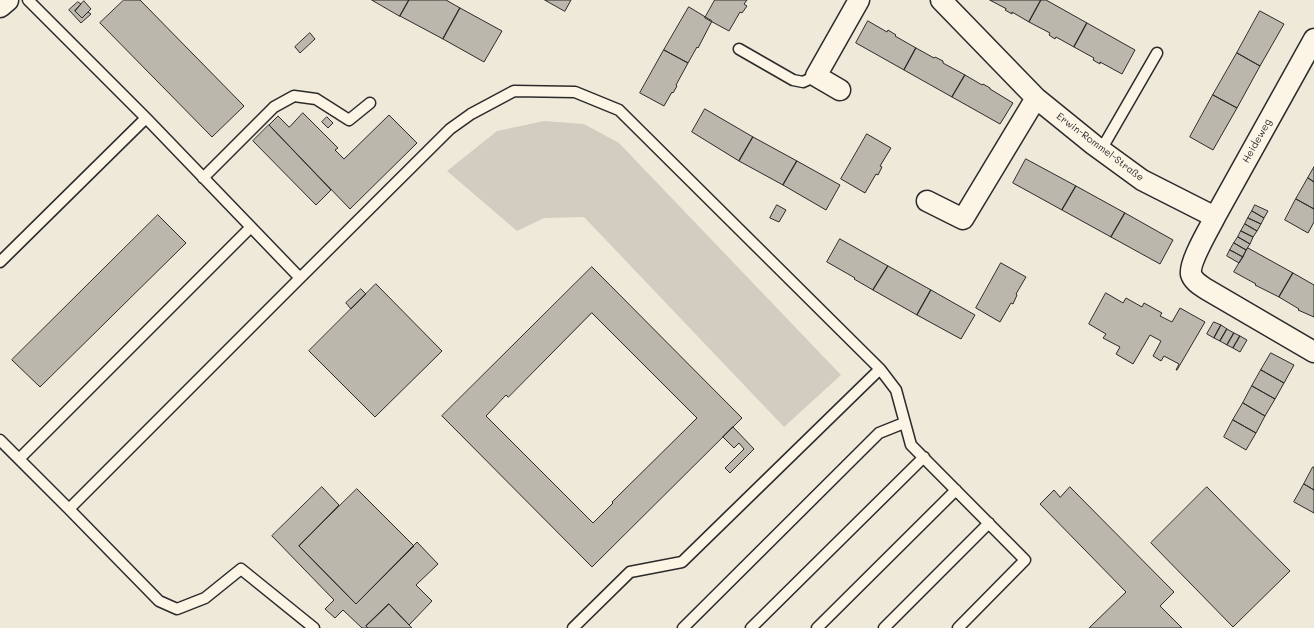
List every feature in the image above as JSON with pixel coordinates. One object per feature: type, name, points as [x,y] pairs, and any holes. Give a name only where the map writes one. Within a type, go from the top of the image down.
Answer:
[{"type":"street","points":[[0,6],[7,0]]},
{"type":"street","points":[[840,90],[816,76],[859,0]]},
{"type":"street","name":"Erwin-Rommel-Straße","points":[[952,4],[1036,98],[1101,150],[1142,180],[1215,217]]},
{"type":"street","name":"Heideweg","points":[[1215,217],[1307,70],[1314,38]]},
{"type":"street","points":[[927,201],[963,219],[1036,98]]},
{"type":"street","points":[[1215,217],[1192,264],[1191,274],[1195,281],[1206,289],[1314,352]]},
{"type":"lane","points":[[28,0],[146,118],[300,278]]},
{"type":"lane","points":[[740,49],[793,80],[802,82],[816,76]]},
{"type":"lane","points":[[1101,150],[1157,53]]},
{"type":"lane","points":[[69,509],[450,129],[471,114],[514,91],[575,92],[619,110],[880,369],[896,390],[911,445],[1025,560],[958,628]]},
{"type":"lane","points":[[203,178],[274,107],[294,96],[316,99],[349,120],[370,103]]},
{"type":"lane","points":[[0,262],[146,118]]},
{"type":"lane","points":[[19,459],[251,227]]},
{"type":"lane","points":[[574,628],[630,572],[682,562],[880,369]]},
{"type":"lane","points":[[683,628],[879,434],[904,423]]},
{"type":"lane","points":[[0,440],[159,601],[177,609],[205,598],[241,569],[314,628]]},
{"type":"lane","points":[[751,628],[924,457]]},
{"type":"lane","points":[[817,628],[956,490]]},
{"type":"lane","points":[[884,628],[989,523]]},
{"type":"shaded area","points":[[544,121],[584,124],[619,143],[841,375],[784,427],[584,217],[544,218],[517,231],[447,171],[497,131]]},
{"type":"building","points":[[124,0],[140,0],[244,106],[212,137],[100,23]]},
{"type":"building","points":[[372,0],[409,0],[400,16]]},
{"type":"building","points":[[409,0],[446,0],[460,8],[443,39],[400,16]]},
{"type":"building","points":[[545,0],[571,0],[565,11]]},
{"type":"building","points":[[715,0],[747,0],[744,4],[747,6],[742,13],[740,12],[729,31],[705,18]]},
{"type":"building","points":[[990,0],[1041,0],[1029,22],[1012,12],[1012,14]]},
{"type":"building","points":[[1041,0],[1046,0],[1087,23],[1074,47],[1056,37],[1055,39],[1049,35],[1050,33],[1029,22]]},
{"type":"building","points":[[84,1],[91,9],[82,18],[75,11]]},
{"type":"building","points":[[78,2],[81,4],[75,11],[82,18],[88,12],[91,14],[81,23],[69,10]]},
{"type":"building","points":[[689,7],[712,21],[698,48],[697,47],[688,63],[664,50]]},
{"type":"building","points":[[460,8],[502,31],[484,62],[443,39]]},
{"type":"building","points":[[1260,11],[1284,24],[1260,66],[1237,53]]},
{"type":"building","points":[[868,21],[887,32],[888,30],[896,35],[895,36],[916,48],[904,70],[856,43]]},
{"type":"building","points":[[1087,23],[1135,50],[1122,74],[1100,62],[1100,64],[1093,60],[1094,58],[1074,47]]},
{"type":"building","points":[[310,33],[315,39],[300,53],[295,47]]},
{"type":"building","points":[[916,48],[934,58],[935,57],[943,61],[943,63],[965,75],[952,97],[904,70]]},
{"type":"building","points":[[664,50],[688,63],[676,85],[677,86],[664,106],[640,93]]},
{"type":"building","points":[[1237,53],[1260,66],[1237,108],[1213,95]]},
{"type":"building","points":[[965,75],[990,88],[1013,103],[1000,124],[952,97]]},
{"type":"building","points":[[1213,95],[1237,108],[1213,150],[1190,137]]},
{"type":"building","points":[[705,109],[753,137],[739,161],[692,132]]},
{"type":"building","points":[[303,113],[338,148],[335,150],[344,159],[389,115],[417,143],[350,209],[269,125],[278,116],[289,127]]},
{"type":"building","points":[[327,117],[333,123],[328,128],[322,122]]},
{"type":"building","points":[[269,125],[331,190],[316,205],[253,141]]},
{"type":"building","points":[[867,134],[891,148],[880,166],[882,167],[878,175],[876,174],[865,193],[841,179]]},
{"type":"building","points":[[753,137],[797,161],[783,185],[739,161]]},
{"type":"building","points":[[1026,159],[1076,186],[1062,210],[1013,183]]},
{"type":"building","points":[[797,161],[840,185],[826,210],[783,185]]},
{"type":"building","points":[[1314,167],[1314,182],[1308,178]]},
{"type":"building","points":[[1308,178],[1314,182],[1314,209],[1296,199]]},
{"type":"building","points":[[1076,186],[1125,213],[1111,237],[1062,210]]},
{"type":"building","points":[[1296,199],[1314,209],[1314,222],[1308,233],[1285,220]]},
{"type":"building","points":[[777,205],[786,210],[779,222],[770,218]]},
{"type":"building","points":[[1255,205],[1268,211],[1264,218],[1252,211]]},
{"type":"building","points":[[1252,211],[1264,218],[1261,224],[1248,218]]},
{"type":"building","points":[[1125,213],[1173,240],[1160,264],[1111,237]]},
{"type":"building","points":[[158,215],[186,243],[40,387],[12,360]]},
{"type":"building","points":[[1248,218],[1261,224],[1257,231],[1245,224]]},
{"type":"building","points":[[1245,224],[1257,231],[1253,237],[1241,231]]},
{"type":"building","points":[[1241,231],[1253,237],[1250,244],[1238,237]]},
{"type":"building","points":[[1238,237],[1250,244],[1246,250],[1234,243]]},
{"type":"building","points":[[840,239],[888,266],[873,290],[827,262]]},
{"type":"building","points":[[1234,243],[1246,250],[1243,257],[1230,250]]},
{"type":"building","points":[[1248,248],[1293,273],[1279,297],[1234,272]]},
{"type":"building","points":[[1230,250],[1243,257],[1239,263],[1227,256]]},
{"type":"building","points":[[1001,263],[1026,277],[1016,294],[1017,295],[1013,304],[1011,303],[1000,322],[976,308]]},
{"type":"building","points":[[888,266],[931,290],[917,315],[873,290]]},
{"type":"building","points":[[592,267],[742,418],[592,567],[442,416]],"holes":[[[592,313],[697,418],[612,502],[613,503],[593,523],[486,416],[506,395],[508,397]]]},
{"type":"building","points":[[1293,273],[1314,285],[1314,317],[1298,310],[1299,309],[1279,297]]},
{"type":"building","points":[[376,284],[442,351],[375,417],[309,351]]},
{"type":"building","points":[[361,289],[366,294],[351,309],[346,303]]},
{"type":"building","points":[[931,290],[975,315],[961,339],[917,315]]},
{"type":"building","points":[[1106,293],[1123,303],[1126,298],[1142,307],[1144,303],[1162,313],[1160,316],[1172,322],[1180,308],[1205,322],[1177,370],[1179,364],[1164,356],[1161,361],[1153,356],[1161,341],[1150,335],[1133,364],[1116,354],[1120,347],[1103,338],[1106,334],[1089,324]]},
{"type":"building","points":[[1214,322],[1221,325],[1214,338],[1207,334]]},
{"type":"building","points":[[1221,325],[1227,329],[1220,341],[1214,338]]},
{"type":"building","points":[[1227,329],[1234,333],[1227,345],[1220,341]]},
{"type":"building","points":[[1234,333],[1240,336],[1233,348],[1227,345]]},
{"type":"building","points":[[1240,336],[1247,340],[1240,352],[1233,348]]},
{"type":"building","points":[[1271,353],[1294,365],[1284,383],[1261,370]]},
{"type":"building","points":[[1261,370],[1284,383],[1275,399],[1252,386]]},
{"type":"building","points":[[1252,386],[1275,399],[1265,416],[1243,403]]},
{"type":"building","points":[[1243,403],[1265,416],[1256,433],[1233,420]]},
{"type":"building","points":[[1233,420],[1256,433],[1246,450],[1224,437]]},
{"type":"building","points":[[733,427],[754,449],[730,473],[725,468],[744,449],[739,443],[734,448],[723,437]]},
{"type":"building","points":[[1314,467],[1314,490],[1304,484]]},
{"type":"building","points":[[1304,484],[1314,490],[1314,513],[1294,502]]},
{"type":"building","points":[[322,487],[339,505],[299,546],[356,604],[417,542],[438,564],[416,585],[432,601],[409,625],[389,604],[366,626],[368,628],[362,628],[343,610],[335,618],[325,609],[334,600],[272,536]]},
{"type":"building","points":[[1070,487],[1174,592],[1160,606],[1182,628],[1089,628],[1126,592],[1040,504],[1054,490],[1060,497]]},
{"type":"building","points":[[1207,487],[1290,571],[1233,627],[1151,543]]},
{"type":"building","points":[[357,489],[414,546],[356,604],[299,546]]},
{"type":"building","points":[[389,604],[412,628],[368,628],[366,626]]}]
